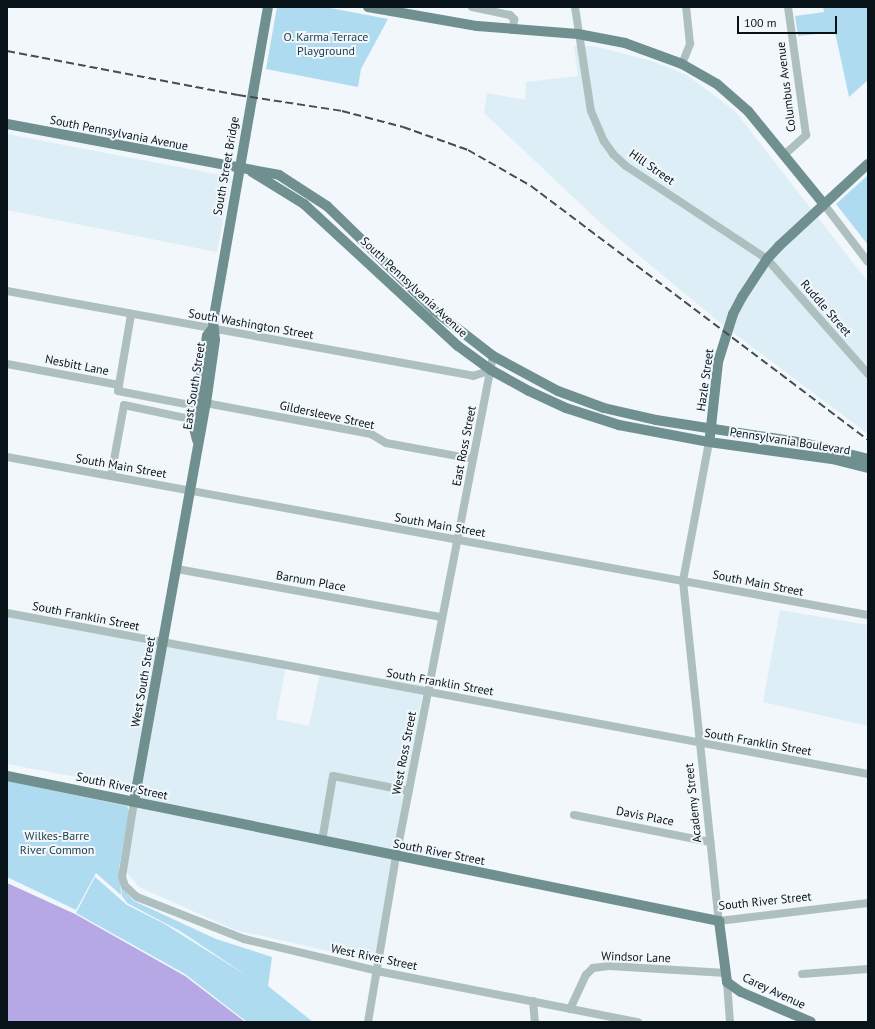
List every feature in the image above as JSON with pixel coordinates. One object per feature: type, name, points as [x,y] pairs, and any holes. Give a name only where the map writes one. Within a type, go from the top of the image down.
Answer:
[{"type":"main road","name":"South Street Bridge","points":[[212,329],[268,7]]},
{"type":"main road","points":[[368,7],[513,30],[578,34],[625,43],[682,64],[717,84],[748,111],[823,203]]},
{"type":"main road","name":"South Pennsylvania Avenue","points":[[7,124],[250,171],[279,175],[311,194],[435,311],[493,356],[558,391],[604,408],[711,430]]},
{"type":"main road","name":"Hazle Street","points":[[709,442],[718,362],[726,334],[742,297],[767,259],[823,203],[868,164]]},
{"type":"main road","name":"South Pennsylvania Avenue","points":[[250,171],[304,204],[436,328],[491,370],[529,391],[566,408],[619,425],[709,442]]},
{"type":"main road","name":"East South Street","points":[[190,491],[197,442],[207,336],[212,329]]},
{"type":"main road","name":"East South Street","points":[[197,442],[195,420],[201,405]]},
{"type":"main road","name":"Pennsylvania Boulevard","points":[[711,430],[804,443],[868,459]]},
{"type":"main road","name":"Pennsylvania Boulevard","points":[[709,442],[832,459],[868,468]]},
{"type":"main road","name":"West South Street","points":[[134,802],[190,491]]},
{"type":"main road","name":"South River Street","points":[[7,776],[396,857],[719,920]]},
{"type":"main road","name":"Academy Street","points":[[719,920],[726,977]]},
{"type":"main road","name":"Carey Avenue","points":[[726,977],[741,992],[811,1022]]},
{"type":"street","points":[[472,7],[510,15],[514,19],[513,30]]},
{"type":"street","name":"Hill Street","points":[[575,7],[591,111],[604,141],[613,154],[626,166],[767,259]]},
{"type":"street","points":[[682,64],[690,44],[686,7]]},
{"type":"street","name":"Columbus Avenue","points":[[784,155],[806,135],[788,7]]},
{"type":"street","points":[[823,203],[868,262]]},
{"type":"street","name":"Ruddle Street","points":[[767,259],[868,374]]},
{"type":"street","name":"South Washington Street","points":[[7,291],[473,376],[491,370]]},
{"type":"street","points":[[120,385],[132,315]]},
{"type":"street","name":"East Ross Street","points":[[457,541],[493,356]]},
{"type":"street","name":"Nesbitt Lane","points":[[7,364],[120,385],[118,392],[201,405]]},
{"type":"street","points":[[111,476],[124,405],[195,420]]},
{"type":"street","name":"Gildersleeve Street","points":[[201,405],[371,434],[386,443],[473,459]]},
{"type":"street","name":"Hazle Street","points":[[683,581],[709,442]]},
{"type":"street","name":"South Main Street","points":[[7,457],[457,541],[868,615]]},
{"type":"street","name":"West Ross Street","points":[[368,1022],[396,857],[457,541]]},
{"type":"street","name":"Barnum Place","points":[[177,569],[442,617]]},
{"type":"street","name":"Academy Street","points":[[683,581],[719,920]]},
{"type":"street","name":"South Franklin Street","points":[[7,613],[428,691],[700,744],[868,774]]},
{"type":"street","points":[[322,841],[333,776],[409,791]]},
{"type":"street","name":"West South Street","points":[[122,877],[134,802]]},
{"type":"street","name":"Davis Place","points":[[574,814],[710,842]]},
{"type":"street","name":"West River Street","points":[[122,877],[125,886],[137,897],[244,939],[377,971],[638,1022]]},
{"type":"street","name":"South River Street","points":[[719,920],[868,903]]},
{"type":"street","name":"Windsor Lane","points":[[570,1009],[586,975],[593,968],[609,966],[726,977]]},
{"type":"street","points":[[802,974],[868,969]]},
{"type":"street","name":"Academy Street","points":[[726,977],[730,1022]]},
{"type":"street","points":[[534,1001],[535,1022]]},
{"type":"shaded area","points":[[574,46],[594,46],[652,61],[687,75],[735,111],[868,282],[868,434],[718,321],[606,228],[484,113],[487,93],[525,100],[526,82],[578,76]]},
{"type":"shaded area","points":[[7,134],[231,177],[217,252],[7,210]]},
{"type":"shaded area","points":[[7,609],[287,661],[276,719],[309,726],[321,668],[424,685],[374,961],[235,930],[139,887],[120,864],[136,788],[7,764]]},
{"type":"shaded area","points":[[780,610],[868,625],[868,726],[763,702]]},
{"type":"shaded area","points":[[7,883],[75,914],[185,976],[245,1022],[7,1022]]},
{"type":"green space","name":"O. Karma Terrace Playground","points":[[277,7],[325,7],[388,19],[361,69],[358,87],[266,69]]},
{"type":"green space","points":[[823,7],[868,7],[868,80],[849,97],[835,32],[798,36],[795,16],[824,12]]},
{"type":"green space","points":[[868,175],[868,245],[836,204]]},
{"type":"green space","name":"Wilkes-Barre River Common","points":[[7,781],[127,806],[129,811],[119,868],[121,895],[96,873],[76,910],[7,877]]},
{"type":"green space","points":[[95,877],[127,905],[163,923],[249,977],[180,931],[127,903],[122,896],[121,887],[134,901],[216,939],[272,957],[268,986],[313,1022],[247,1022],[185,974],[76,913]]},
{"type":"railway","points":[[7,51],[238,95],[342,111],[403,127],[468,150],[531,186],[868,440]]}]
